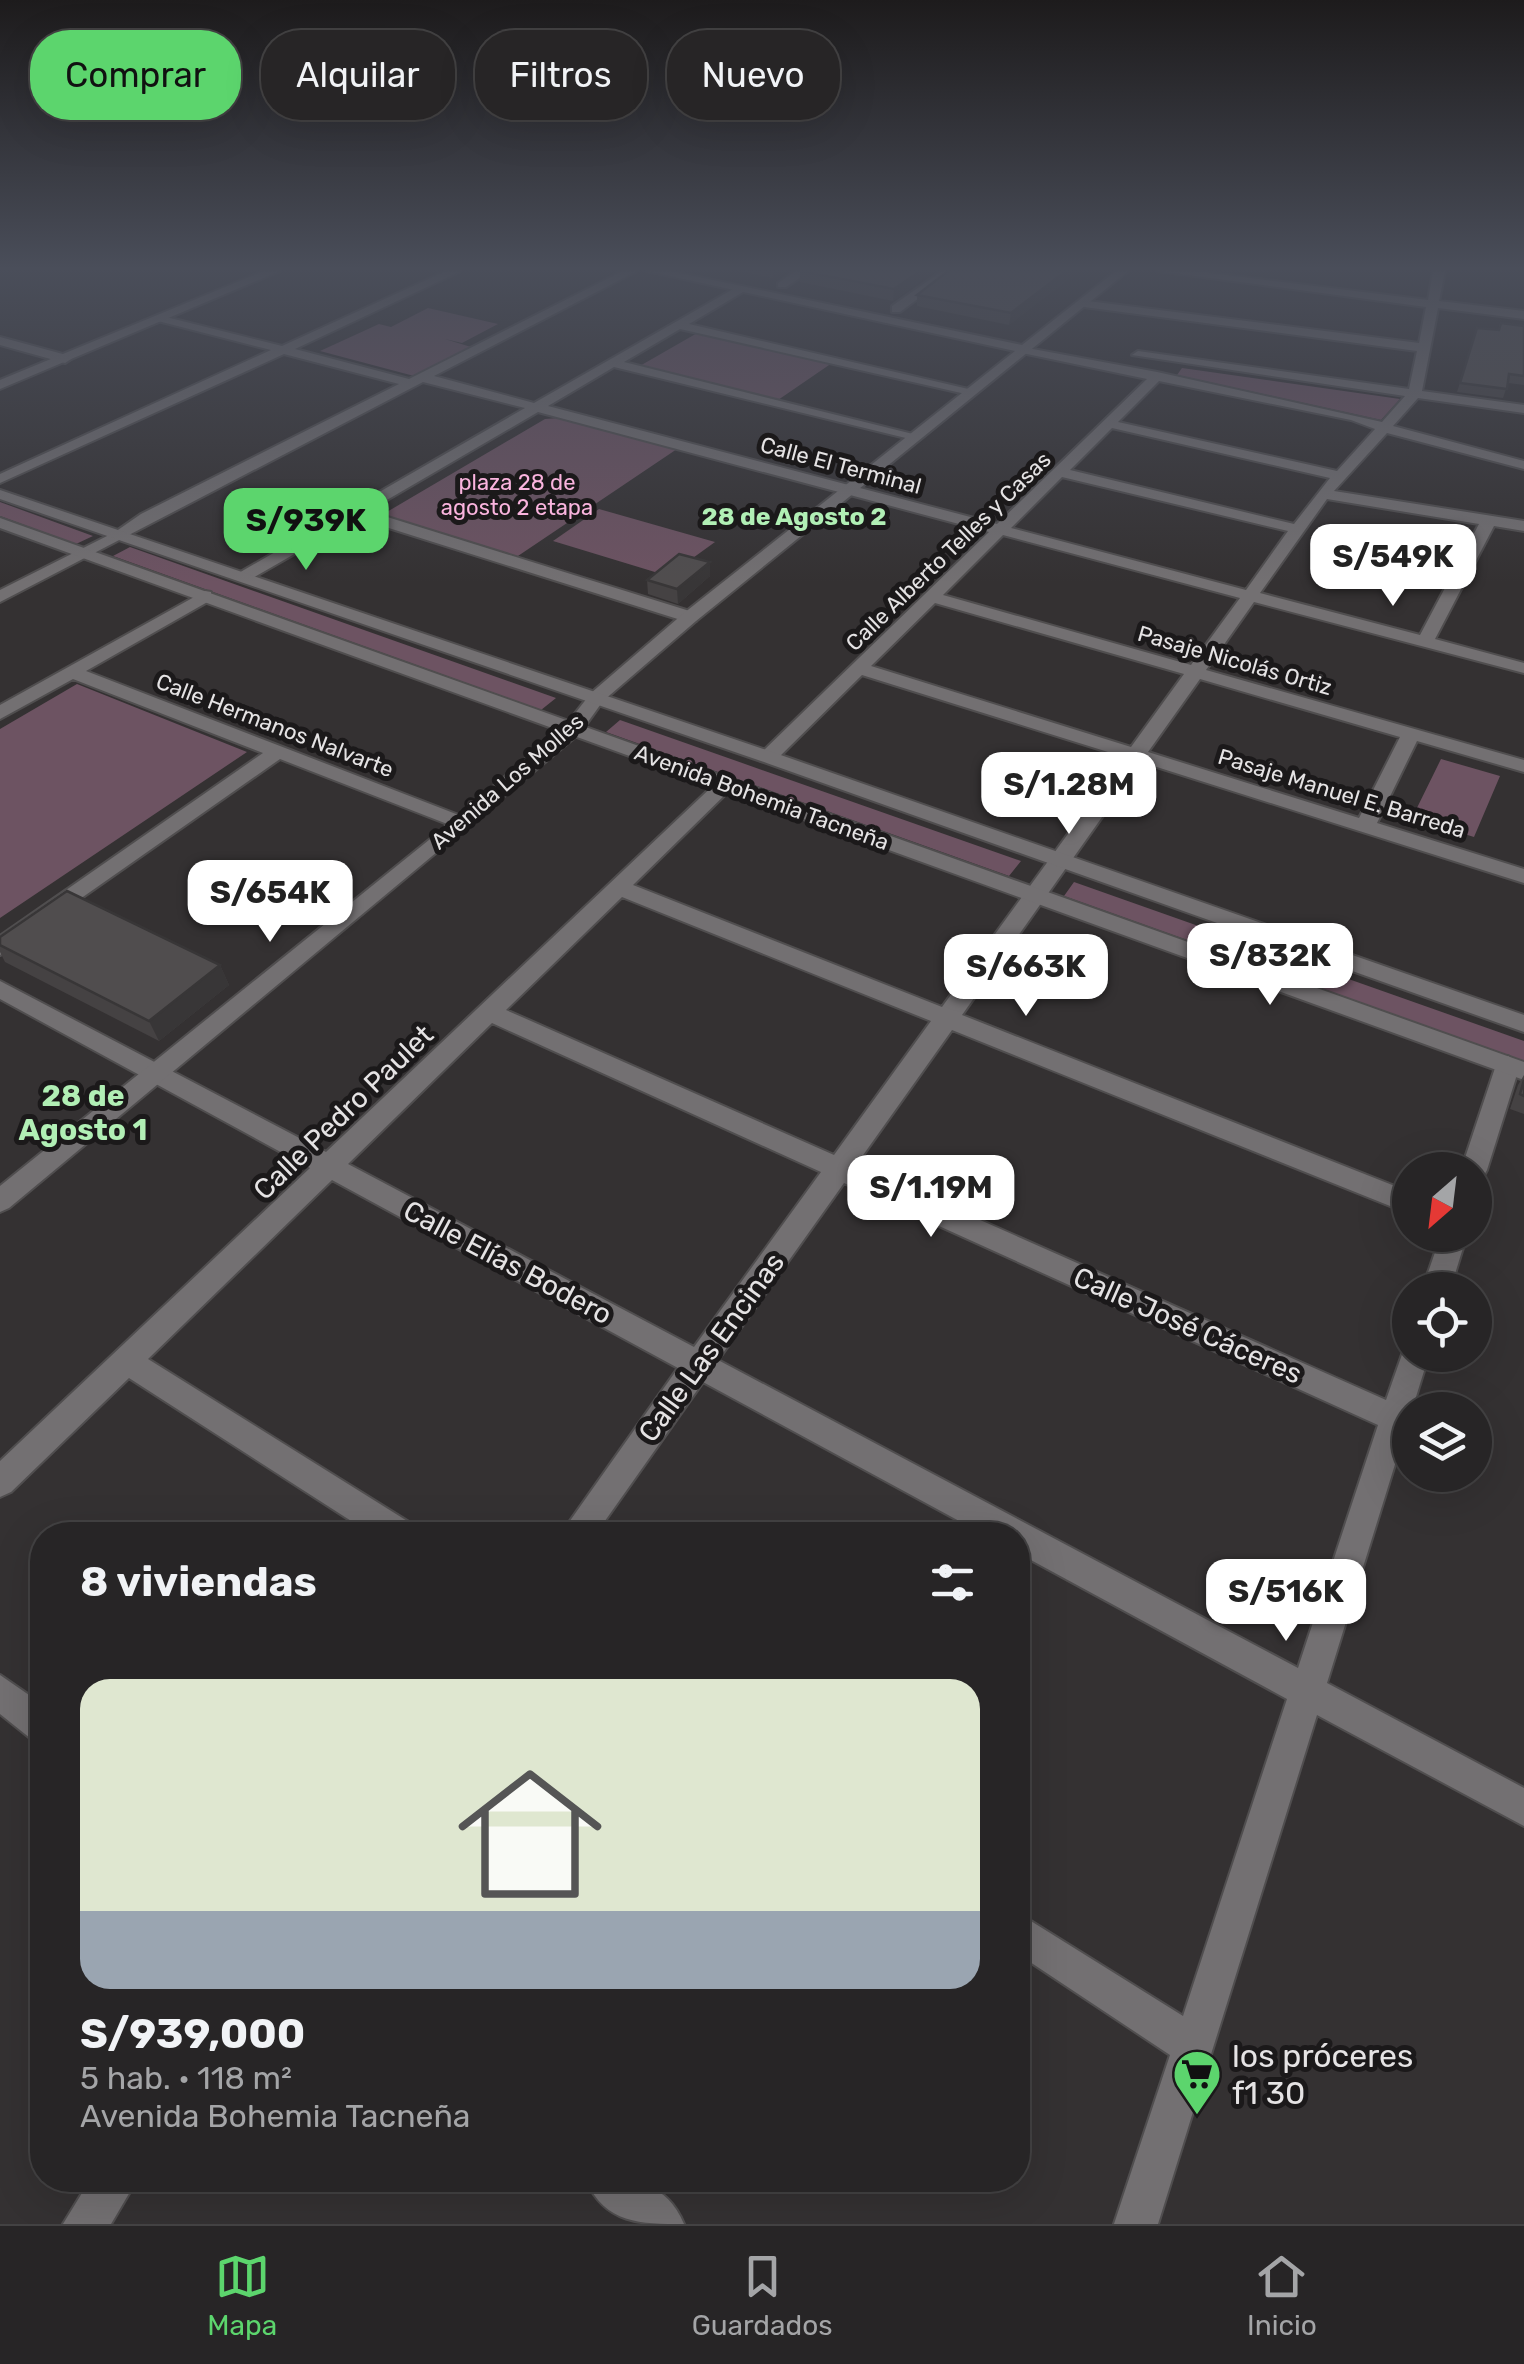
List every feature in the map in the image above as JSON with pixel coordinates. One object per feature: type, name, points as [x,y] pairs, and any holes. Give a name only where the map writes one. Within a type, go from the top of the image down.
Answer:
[{"type":"street","points":[[0,385],[25,375]]},
{"type":"street","points":[[0,479],[229,375]]},
{"type":"street","name":"Calle El Terminal","points":[[393,375],[535,408],[1524,668]]},
{"type":"street","points":[[0,597],[120,535],[146,517],[426,375]]},
{"type":"street","points":[[243,577],[592,375]]},
{"type":"street","points":[[661,375],[914,436]]},
{"type":"street","points":[[895,375],[970,392]]},
{"type":"street","name":"Avenida Los Molles","points":[[0,1201],[462,823],[573,729],[596,697],[988,375]]},
{"type":"street","points":[[1151,375],[1384,426],[1524,464]]},
{"type":"street","points":[[1281,375],[1524,410]]},
{"type":"street","points":[[1415,394],[1420,375]]},
{"type":"street","name":"Calle Alberto Telles y Casas","points":[[768,757],[1156,376]]},
{"type":"street","name":"Calle Las Encinas","points":[[585,1522],[1336,475],[1415,394]]},
{"type":"street","points":[[1111,424],[1336,475]]},
{"type":"street","points":[[1061,472],[1297,529]]},
{"type":"street","name":"Avenida Bohemia Tacneña","points":[[0,494],[596,697],[1524,1024]]},
{"type":"street","points":[[1323,494],[1524,526]]},
{"type":"street","points":[[355,512],[690,617]]},
{"type":"street","points":[[1425,642],[1489,520]]},
{"type":"street","name":"Avenida Bohemia Tacneña","points":[[0,523],[1516,1068]]},
{"type":"street","points":[[0,713],[205,596]]},
{"type":"street","name":"Pasaje Nicolás Ortiz","points":[[933,597],[1524,766]]},
{"type":"street","name":"Pasaje Manuel E. Barreda","points":[[860,668],[1524,876]]},
{"type":"street","name":"Calle Hermanos Nalvarte","points":[[72,672],[462,823]]},
{"type":"street","points":[[1365,826],[1411,734]]},
{"type":"street","points":[[0,947],[277,752]]},
{"type":"street","name":"Calle Pedro Paulet","points":[[0,1482],[726,784]]},
{"type":"street","points":[[620,888],[1392,1196]]},
{"type":"street","name":"Calle Elías Bodero","points":[[0,988],[991,1522]]},
{"type":"street","name":"Calle José Cáceres","points":[[489,1012],[1392,1417]]},
{"type":"street","points":[[1481,1152],[1516,1068]]},
{"type":"street","points":[[127,1361],[381,1522]]},
{"type":"street","points":[[1136,2224],[1392,1424]]},
{"type":"street","name":"Calle Elías Bodero","points":[[1030,1543],[1524,1808]]},
{"type":"street","points":[[0,1692],[30,1716]]},
{"type":"street","points":[[1030,1940],[1193,2046]]},
{"type":"street","points":[[84,2224],[107,2192]]},
{"type":"street","points":[[622,2192],[662,2224]]},
{"type":"green space","points":[[671,375],[815,375],[778,400]]},
{"type":"green space","points":[[1177,375],[1230,375],[1400,399],[1381,420]]},
{"type":"green space","name":"plaza 28 de agosto 2 etapa","points":[[559,418],[677,449],[515,558],[380,516],[545,419]]},
{"type":"green space","points":[[0,502],[93,536],[76,544],[0,516]]},
{"type":"green space","points":[[599,509],[715,542],[668,576],[553,541]]},
{"type":"green space","points":[[130,547],[556,698],[541,710],[113,556]]},
{"type":"green space","points":[[77,684],[247,752],[0,918],[0,729]]},
{"type":"green space","points":[[620,720],[1021,861],[1009,876],[606,732]]},
{"type":"green space","points":[[1441,759],[1500,776],[1474,837],[1412,818]]},
{"type":"green space","points":[[1074,882],[1524,1041],[1524,1061],[1064,896]]},
{"type":"building","points":[[1463,375],[1509,375],[1507,389],[1460,383]]},
{"type":"building","points":[[679,554],[710,562],[677,589],[647,580]]},
{"type":"building","points":[[67,891],[220,965],[149,1021],[0,945],[0,937]]},
{"type":"place","name":"los próceres f1 30","points":[[1197,2116]]},
{"type":"district","name":"28 de Agosto 2","points":[[794,516]]},
{"type":"district","name":"28 de Agosto 1","points":[[83,1113]]}]
